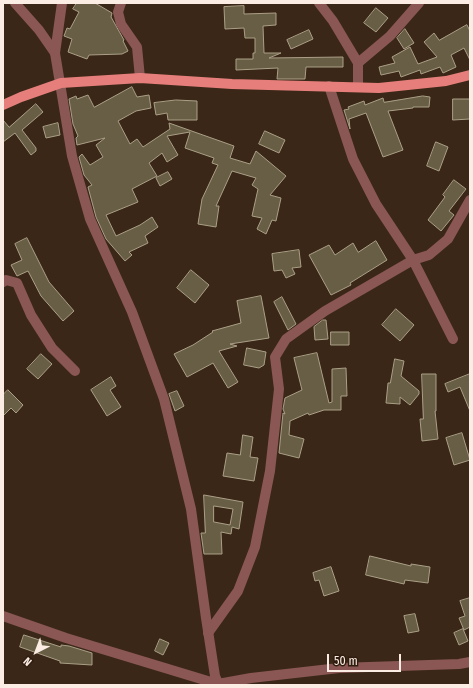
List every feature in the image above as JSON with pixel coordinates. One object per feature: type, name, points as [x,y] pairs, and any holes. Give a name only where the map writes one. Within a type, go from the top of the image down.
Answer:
[{"type":"main road","points":[[3,105],[61,83],[140,78],[232,84],[379,88],[446,81],[470,75]]},
{"type":"street","points":[[15,3],[40,30],[55,53]]},
{"type":"street","points":[[62,3],[55,53],[72,156],[90,219],[132,312],[164,399],[191,509],[208,633],[215,676],[219,685]]},
{"type":"street","points":[[121,3],[118,12],[121,24],[137,47],[140,78]]},
{"type":"street","points":[[319,3],[333,21],[358,63],[358,87]]},
{"type":"street","points":[[358,63],[390,36],[419,3]]},
{"type":"street","points":[[329,86],[353,159],[376,204],[413,260],[453,339]]},
{"type":"street","points":[[208,633],[238,591],[255,548],[270,471],[279,390],[275,356],[286,339],[325,311],[413,260],[429,255],[448,239],[470,200]]},
{"type":"street","points":[[3,282],[6,280],[17,283],[31,315],[52,348],[75,372]]},
{"type":"street","points":[[3,616],[66,638],[219,685],[251,678],[339,668],[459,664],[470,662]]},
{"type":"building","points":[[77,3],[95,3],[112,13],[111,17],[124,40],[123,41],[128,51],[122,54],[89,55],[87,59],[68,52],[72,39],[64,36],[67,28],[70,29],[79,12],[73,9]]},
{"type":"building","points":[[244,6],[244,14],[276,13],[276,25],[263,26],[264,53],[281,53],[269,58],[343,57],[343,67],[306,67],[305,79],[277,79],[278,68],[236,70],[236,59],[253,59],[253,53],[255,53],[255,38],[245,38],[244,28],[225,29],[224,7]]},
{"type":"building","points":[[376,8],[388,18],[376,32],[364,23]]},
{"type":"building","points":[[467,25],[470,31],[470,60],[464,48],[451,55],[456,67],[443,73],[440,67],[421,74],[420,70],[401,77],[399,71],[381,75],[379,67],[395,63],[392,57],[410,47],[418,64],[437,57],[424,42],[434,33],[439,40]]},
{"type":"building","points":[[405,29],[414,43],[404,49],[397,38]]},
{"type":"building","points":[[309,30],[313,39],[291,49],[287,40]]},
{"type":"building","points":[[132,87],[137,97],[149,95],[151,108],[136,111],[118,121],[130,144],[137,139],[143,147],[170,129],[169,123],[234,146],[230,158],[250,164],[256,151],[286,176],[270,195],[281,198],[276,221],[272,220],[266,234],[257,229],[262,218],[252,216],[258,189],[252,185],[256,178],[232,171],[216,206],[219,206],[216,227],[198,224],[202,199],[218,165],[212,163],[214,158],[185,148],[190,132],[167,136],[178,155],[167,162],[162,153],[149,163],[157,176],[132,189],[138,202],[106,215],[116,236],[140,225],[152,217],[158,227],[145,236],[148,243],[129,252],[132,255],[125,261],[106,239],[96,217],[88,187],[92,185],[84,175],[79,157],[82,154],[90,165],[103,157],[96,145],[105,138],[77,145],[76,138],[78,136],[73,124],[69,99],[76,96],[77,99],[88,95],[94,107]]},
{"type":"building","points":[[423,96],[430,97],[429,107],[413,107],[388,111],[403,150],[383,157],[366,113],[349,119],[350,129],[344,110],[364,101],[365,105],[383,98],[384,102]]},
{"type":"building","points":[[453,99],[470,99],[470,119],[453,120]]},
{"type":"building","points":[[176,100],[197,101],[197,120],[168,120],[167,113],[156,115],[154,103]]},
{"type":"building","points":[[36,104],[43,112],[22,130],[36,148],[36,151],[31,155],[15,133],[3,142],[3,120],[9,127]]},
{"type":"building","points":[[58,123],[60,135],[46,138],[43,127]]},
{"type":"building","points":[[265,131],[285,140],[279,153],[259,144]]},
{"type":"building","points":[[436,142],[448,147],[439,171],[427,166]]},
{"type":"building","points":[[168,172],[172,179],[160,186],[156,178]]},
{"type":"building","points":[[454,180],[466,189],[449,211],[454,215],[441,231],[428,220],[445,197],[443,195]]},
{"type":"building","points":[[27,238],[49,282],[74,311],[63,321],[41,296],[28,271],[17,276],[11,265],[22,260],[15,244]]},
{"type":"building","points":[[376,241],[387,260],[350,283],[351,285],[331,295],[309,255],[329,245],[335,255],[353,243],[358,252]]},
{"type":"building","points":[[299,250],[301,267],[292,268],[295,274],[286,278],[282,270],[274,271],[272,254]]},
{"type":"building","points":[[191,270],[209,285],[195,303],[177,288]]},
{"type":"building","points":[[261,296],[269,338],[230,344],[237,346],[219,351],[238,382],[228,388],[213,363],[187,377],[174,354],[193,345],[213,332],[212,331],[241,323],[237,301]]},
{"type":"building","points":[[282,297],[296,324],[288,330],[274,302]]},
{"type":"building","points":[[396,309],[414,325],[400,341],[382,325]]},
{"type":"building","points":[[323,320],[326,320],[328,339],[315,340],[314,327]]},
{"type":"building","points":[[331,332],[349,332],[349,345],[331,345]]},
{"type":"building","points":[[247,348],[266,352],[264,365],[259,368],[244,365]]},
{"type":"building","points":[[317,353],[329,403],[332,402],[332,369],[346,368],[347,396],[341,396],[341,410],[324,410],[309,415],[308,413],[290,421],[289,435],[304,439],[299,458],[279,453],[283,413],[285,414],[283,409],[285,398],[302,390],[294,358]]},
{"type":"building","points":[[41,354],[52,364],[38,379],[27,369]]},
{"type":"building","points":[[395,359],[404,361],[401,376],[419,391],[419,394],[410,405],[400,397],[400,404],[386,403],[388,383],[390,383]]},
{"type":"building","points":[[422,374],[436,374],[435,411],[438,439],[422,441],[420,419],[423,419]]},
{"type":"building","points":[[470,374],[470,411],[460,387],[448,392],[445,384]]},
{"type":"building","points":[[111,377],[116,386],[110,390],[121,407],[107,416],[91,390]]},
{"type":"building","points":[[8,390],[23,405],[16,413],[11,408],[3,416],[3,395]]},
{"type":"building","points":[[177,391],[184,406],[175,411],[169,394]]},
{"type":"building","points":[[462,433],[470,460],[454,465],[446,438]]},
{"type":"building","points":[[243,435],[253,437],[250,457],[258,458],[254,481],[223,476],[227,453],[240,455]]},
{"type":"building","points":[[204,495],[243,502],[239,529],[232,527],[231,534],[221,532],[222,554],[204,554],[201,533],[205,533]],"holes":[[[214,506],[233,509],[230,525],[214,522]]]},
{"type":"building","points":[[370,556],[411,566],[411,564],[430,567],[428,583],[405,580],[404,584],[366,575]]},
{"type":"building","points":[[331,567],[339,591],[324,596],[319,580],[315,581],[313,573]]},
{"type":"building","points":[[470,598],[470,627],[464,630],[459,618],[465,616],[460,601]]},
{"type":"building","points":[[415,614],[419,631],[408,633],[404,616]]},
{"type":"building","points":[[463,629],[468,641],[459,645],[454,633]]},
{"type":"building","points":[[24,635],[61,647],[61,645],[69,646],[92,653],[92,665],[60,663],[60,661],[20,647]]},
{"type":"building","points":[[160,639],[169,643],[163,655],[155,651]]}]
